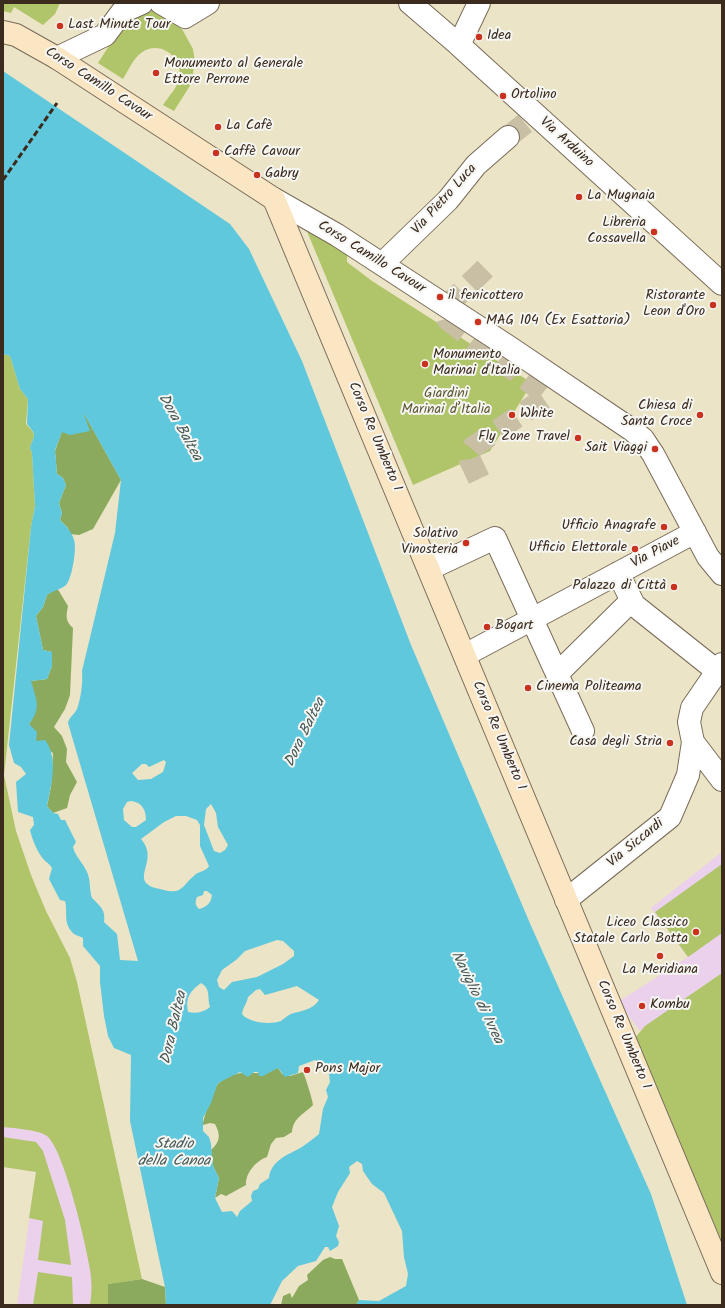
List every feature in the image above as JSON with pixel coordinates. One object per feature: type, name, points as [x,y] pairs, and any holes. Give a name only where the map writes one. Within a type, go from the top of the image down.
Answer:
[{"type":"main road","name":"Corso Camillo Cavour","points":[[3,32],[16,35],[57,58],[274,199]]},
{"type":"main road","name":"Corso Re Umberto I","points":[[274,199],[720,1265]]},
{"type":"street","points":[[57,58],[105,35],[122,12],[142,3]]},
{"type":"street","points":[[161,3],[186,17],[208,3]]},
{"type":"street","name":"Via Arduino","points":[[410,3],[459,44],[532,118],[722,284]]},
{"type":"street","points":[[459,44],[479,3]]},
{"type":"street","name":"Via Pietro Luca","points":[[382,264],[448,200],[476,165],[508,137]]},
{"type":"street","name":"Corso Camillo Cavour","points":[[274,199],[337,235],[382,264],[509,347],[643,439],[653,454],[708,557],[722,574]]},
{"type":"street","name":"Via Piave","points":[[464,655],[695,532]]},
{"type":"street","points":[[429,569],[495,538],[583,731]]},
{"type":"street","points":[[618,574],[634,605],[719,667],[692,708],[691,732],[722,780]]},
{"type":"street","points":[[557,674],[632,601]]},
{"type":"street","name":"Via Siccardi","points":[[566,900],[670,817],[688,775],[691,732]]},
{"type":"shaded area","name":"Liceo Classico Statale Carlo Botta","points":[[722,852],[722,973],[640,1031],[618,1002],[688,957],[651,908]]},
{"type":"shaded area","points":[[3,1099],[53,1108],[108,1305],[17,1305],[36,1172],[3,1167]]},
{"type":"green space","points":[[3,3],[60,3],[55,14],[43,25],[14,7],[11,13],[3,11]]},
{"type":"green space","points":[[148,7],[182,29],[193,49],[195,62],[191,84],[174,111],[163,105],[175,88],[180,70],[174,57],[168,52],[155,48],[148,49],[141,53],[133,62],[123,79],[98,63],[127,18]]},
{"type":"green space","name":"Giardini Marinai d’Italia","points":[[306,229],[347,252],[347,262],[372,281],[532,383],[490,451],[413,485]]},
{"type":"green space","points":[[3,354],[10,356],[20,389],[28,399],[26,424],[34,434],[30,448],[32,453],[35,506],[31,527],[4,775],[16,831],[31,875],[46,911],[70,958],[77,982],[142,1279],[108,1284],[108,1305],[90,1305],[91,1278],[84,1240],[67,1178],[54,1145],[47,1136],[39,1132],[3,1127]]},
{"type":"green space","points":[[81,408],[121,480],[93,529],[79,535],[70,534],[68,528],[60,520],[62,513],[59,503],[66,485],[63,478],[57,474],[55,451],[62,431]]},
{"type":"green space","points":[[57,588],[68,606],[67,618],[73,628],[70,695],[65,709],[54,727],[62,736],[67,749],[66,762],[77,782],[70,795],[67,808],[53,813],[47,806],[51,787],[53,753],[36,741],[29,724],[35,708],[35,697],[30,681],[47,679],[52,666],[52,652],[43,650],[36,616],[43,607],[47,595]]},
{"type":"green space","points":[[722,864],[722,933],[688,957],[655,912]]},
{"type":"green space","points":[[722,973],[722,1242],[634,1039],[645,1026]]},
{"type":"green space","points":[[278,1068],[282,1074],[290,1076],[303,1072],[313,1105],[294,1123],[292,1132],[284,1137],[276,1138],[271,1144],[267,1157],[259,1161],[252,1168],[247,1176],[246,1185],[226,1196],[221,1194],[215,1198],[219,1178],[213,1166],[211,1150],[218,1141],[219,1135],[215,1124],[210,1123],[203,1125],[203,1121],[217,1085],[222,1080],[234,1074],[266,1073]]},
{"type":"green space","points":[[3,1137],[36,1142],[43,1151],[65,1220],[71,1265],[38,1260],[43,1221],[29,1218],[36,1172],[3,1167]]},
{"type":"green space","points":[[330,1257],[342,1259],[359,1300],[356,1305],[281,1305],[283,1296],[290,1293],[292,1298],[299,1286],[308,1280],[307,1275],[323,1260]]},
{"type":"green space","points":[[38,1272],[72,1277],[73,1305],[33,1305]]},
{"type":"green space","points":[[142,1279],[165,1287],[166,1305],[108,1305],[108,1284]]},
{"type":"water","points":[[3,71],[230,224],[249,249],[302,361],[411,645],[532,928],[651,1194],[687,1305],[356,1305],[359,1300],[379,1301],[406,1286],[408,1274],[404,1257],[402,1231],[384,1193],[372,1184],[363,1171],[362,1164],[357,1161],[349,1167],[350,1173],[338,1192],[332,1207],[339,1226],[336,1236],[339,1242],[338,1246],[330,1251],[328,1247],[325,1247],[316,1261],[298,1266],[282,1281],[270,1305],[166,1305],[165,1287],[130,1121],[131,1055],[114,1048],[108,1036],[100,982],[100,966],[83,946],[83,938],[73,933],[69,928],[65,901],[60,900],[49,879],[52,868],[39,853],[30,830],[34,825],[33,817],[18,812],[16,782],[26,774],[21,767],[14,763],[9,745],[31,527],[35,506],[32,453],[30,448],[34,434],[27,424],[28,399],[20,389],[10,356],[3,354]],"holes":[[[83,412],[121,480],[115,533],[82,671],[80,700],[77,709],[69,719],[68,723],[138,961],[120,960],[117,934],[104,922],[103,911],[92,898],[87,872],[73,847],[76,842],[65,820],[61,820],[58,814],[53,813],[47,806],[53,772],[52,755],[45,740],[36,741],[37,732],[29,724],[36,713],[37,708],[31,681],[47,679],[52,666],[52,652],[43,650],[36,616],[43,607],[47,595],[66,585],[68,582],[75,550],[73,537],[67,527],[60,520],[62,513],[59,503],[66,485],[63,478],[57,474],[55,450],[62,432],[70,435],[90,431]],[[164,760],[166,762],[163,772],[151,779],[138,780],[132,773],[142,764],[146,764],[149,767]],[[131,801],[138,803],[143,807],[146,820],[136,827],[132,827],[124,820],[123,809],[127,802]],[[211,804],[216,813],[218,827],[228,845],[225,850],[220,853],[214,851],[204,825],[206,809]],[[176,816],[186,816],[197,820],[200,825],[200,846],[209,866],[205,870],[196,874],[181,889],[168,891],[154,888],[146,883],[144,879],[148,858],[145,846],[141,839],[164,822]],[[204,891],[207,891],[212,895],[208,904],[199,909],[196,903],[197,897],[203,895]],[[277,940],[283,941],[294,951],[294,956],[283,964],[257,977],[232,982],[224,990],[219,987],[217,980],[222,970],[236,960],[245,951]],[[201,983],[204,985],[207,990],[210,1007],[200,1012],[188,1012],[187,1003],[189,995]],[[297,986],[319,1000],[311,1007],[290,1014],[281,1021],[272,1023],[260,1022],[245,1017],[242,1014],[248,997],[256,990],[260,989],[265,995]],[[315,1060],[328,1067],[330,1082],[326,1090],[328,1097],[323,1109],[319,1134],[302,1147],[277,1162],[270,1172],[269,1178],[260,1184],[258,1189],[253,1191],[251,1196],[252,1201],[240,1211],[237,1217],[232,1211],[222,1212],[215,1198],[219,1178],[213,1166],[209,1137],[203,1131],[203,1118],[211,1103],[217,1085],[240,1072],[248,1077],[254,1072],[258,1072],[259,1076],[263,1076],[278,1068],[285,1077],[298,1073],[299,1066]]]},
{"type":"tunnel","points":[[508,137],[528,121]]},
{"type":"tunnel","points":[[479,479],[470,460],[469,452],[473,447],[548,396],[448,320],[446,311],[454,299],[490,264]]},
{"type":"railway","points":[[3,180],[57,103]]},
{"type":"place","name":"Last Minute Tour","points":[[60,26]]},
{"type":"place","name":"Idea","points":[[479,37]]},
{"type":"place","name":"Monumento al Generale Ettore Perrone","points":[[156,73]]},
{"type":"place","name":"Ortolino","points":[[503,96]]},
{"type":"place","name":"La Cafè","points":[[218,127]]},
{"type":"place","name":"Caffè Cavour","points":[[216,153]]},
{"type":"place","name":"Gabry","points":[[257,175]]},
{"type":"place","name":"La Mugnaia","points":[[579,197]]},
{"type":"place","name":"Libreria Cossavella","points":[[654,232]]},
{"type":"place","name":"il fenicottero","points":[[440,297]]},
{"type":"place","name":"Ristorante Leon d'Oro","points":[[713,305]]},
{"type":"place","name":"MAG 104 (Ex Esattoria)","points":[[478,322]]},
{"type":"place","name":"Monumento Marinai d'Italia","points":[[425,364]]},
{"type":"place","name":"White","points":[[512,415]]},
{"type":"place","name":"Chiesa di Santa Croce","points":[[700,415]]},
{"type":"place","name":"Fly Zone Travel","points":[[578,438]]},
{"type":"place","name":"Sait Viaggi","points":[[655,449]]},
{"type":"place","name":"Ufficio Anagrafe","points":[[664,527]]},
{"type":"place","name":"Solativo Vinosteria","points":[[466,543]]},
{"type":"place","name":"Ufficio Elettorale","points":[[635,549]]},
{"type":"place","name":"Palazzo di Città","points":[[674,587]]},
{"type":"place","name":"Bogart","points":[[487,627]]},
{"type":"place","name":"Cinema Politeama","points":[[528,688]]},
{"type":"place","name":"Casa degli Stria","points":[[670,743]]},
{"type":"place","name":"Liceo Classico Statale Carlo Botta","points":[[696,932]]},
{"type":"place","name":"La Meridiana","points":[[660,956]]},
{"type":"place","name":"Kombu","points":[[642,1006]]},
{"type":"place","name":"Pons Major","points":[[307,1070]]},
{"type":"water label","name":"Dora Baltea","points":[[179,428]]},
{"type":"water label","name":"Dora Baltea","points":[[306,733]]},
{"type":"water label","name":"Naviglio di Ivrea","points":[[476,998]]},
{"type":"water label","name":"Dora Baltea","points":[[175,1028]]},
{"type":"water label","name":"Stadio della Canoa","points":[[174,1154]]}]
